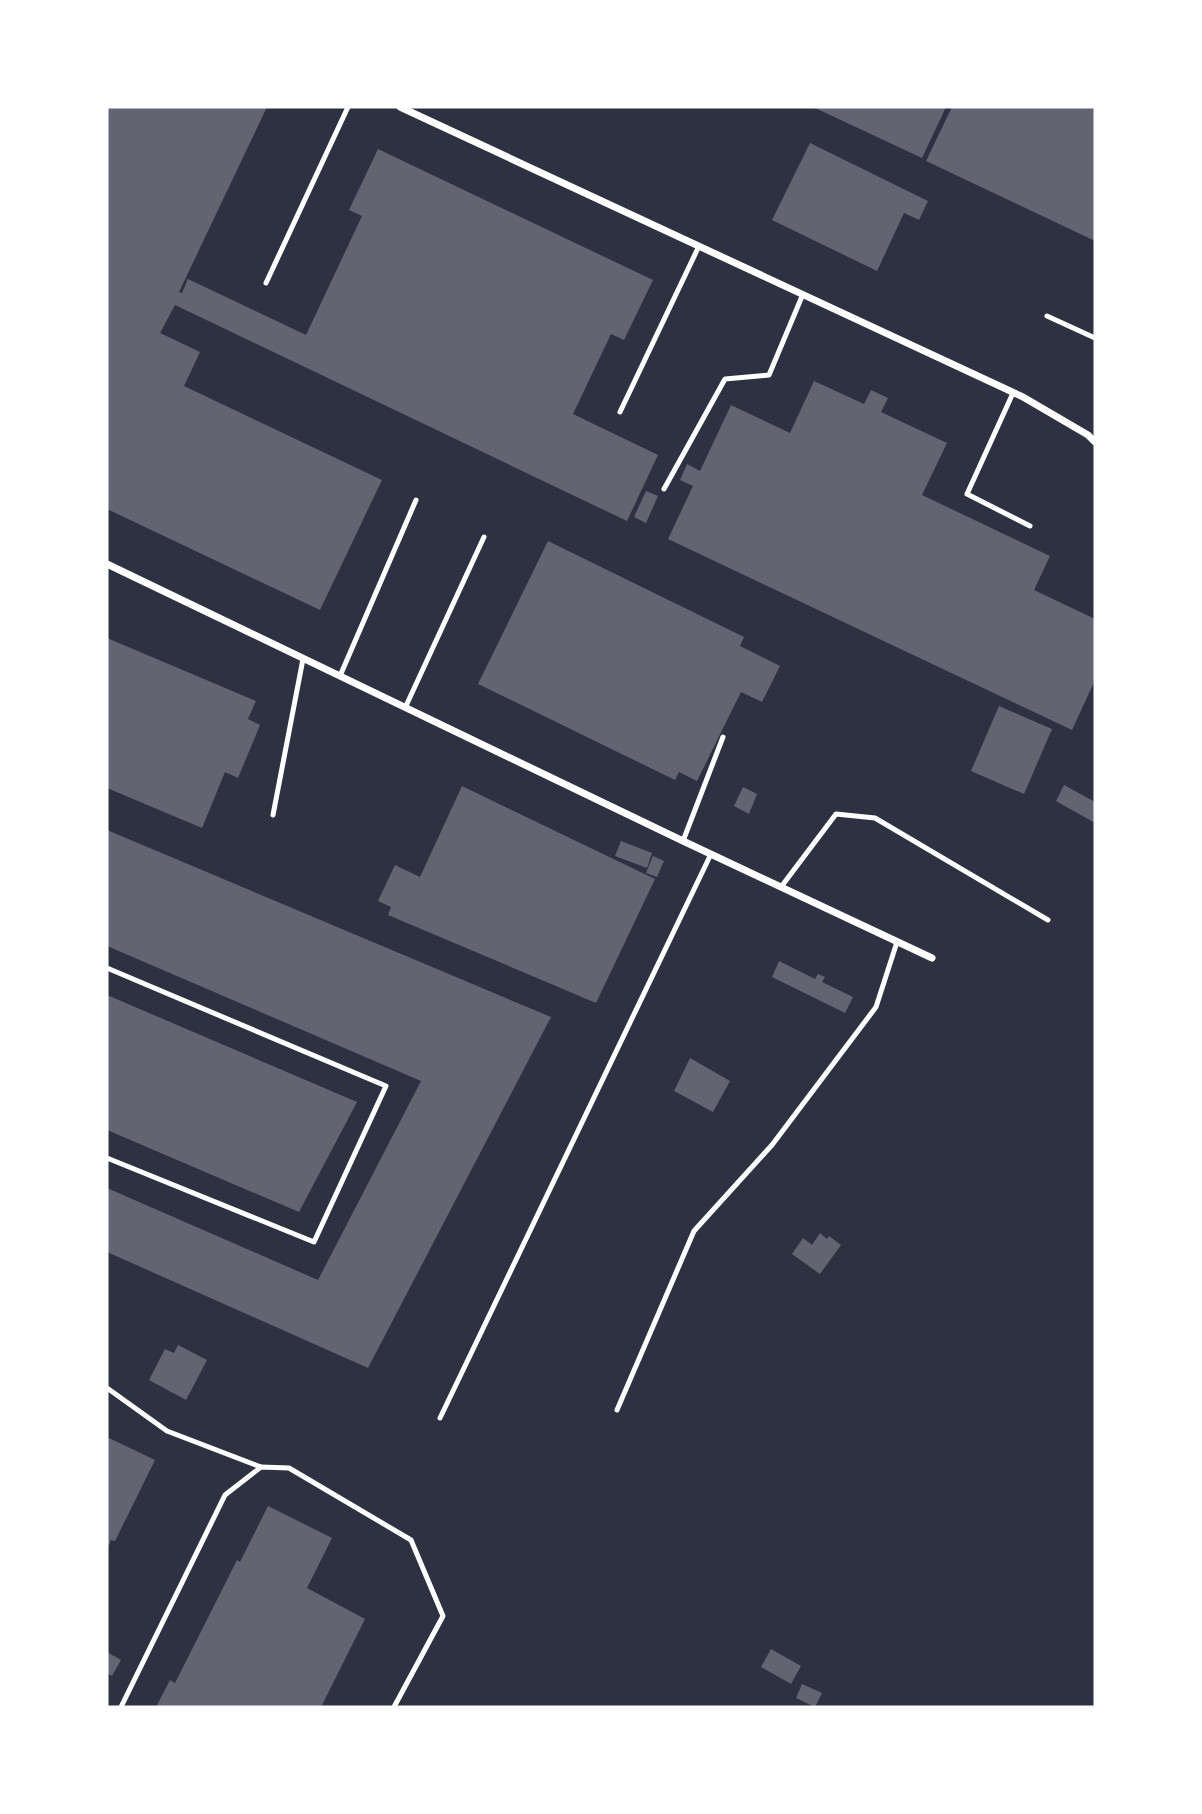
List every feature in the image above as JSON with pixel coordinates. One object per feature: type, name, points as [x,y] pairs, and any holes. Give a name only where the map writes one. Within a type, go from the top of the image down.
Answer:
[{"type":"street","points":[[400,107],[1013,393],[1088,435],[1095,442]]},
{"type":"street","points":[[107,564],[932,958]]},
{"type":"lane","points":[[266,284],[348,107]]},
{"type":"lane","points":[[620,412],[699,246]]},
{"type":"lane","points":[[664,489],[725,379],[769,375],[803,294]]},
{"type":"lane","points":[[1047,316],[1095,338]]},
{"type":"lane","points":[[1013,393],[967,494],[1030,526]]},
{"type":"lane","points":[[340,676],[416,500]]},
{"type":"lane","points":[[405,708],[484,537]]},
{"type":"lane","points":[[273,815],[303,659]]},
{"type":"lane","points":[[683,841],[723,737]]},
{"type":"lane","points":[[781,887],[836,814],[875,818],[1048,920]]},
{"type":"lane","points":[[440,1418],[711,854]]},
{"type":"lane","points":[[617,1410],[694,1231],[772,1145],[876,1007],[897,942]]},
{"type":"lane","points":[[107,968],[386,1086],[314,1242],[107,1158]]},
{"type":"lane","points":[[107,1388],[167,1431],[261,1467],[289,1468],[411,1540],[443,1616],[394,1707]]},
{"type":"lane","points":[[121,1707],[225,1495],[261,1467]]},
{"type":"building","points":[[107,107],[267,107],[179,292],[182,293],[188,279],[306,335],[362,216],[349,210],[378,149],[653,280],[624,340],[611,334],[573,414],[658,455],[627,521],[175,305],[160,333],[200,352],[184,386],[382,480],[320,610],[107,509]]},
{"type":"building","points":[[813,107],[946,107],[922,158]]},
{"type":"building","points":[[952,107],[1095,107],[1095,241],[926,161]]},
{"type":"building","points":[[810,143],[928,201],[919,220],[904,213],[877,271],[772,220]]},
{"type":"building","points":[[814,381],[864,404],[871,390],[888,398],[881,412],[947,443],[922,495],[1050,556],[1034,590],[1095,619],[1095,680],[1072,730],[668,539],[693,486],[680,480],[687,464],[700,471],[731,405],[790,433]]},
{"type":"building","points":[[646,491],[658,496],[646,523],[634,517]]},
{"type":"building","points":[[548,541],[744,637],[740,646],[780,666],[762,702],[741,692],[697,781],[679,772],[675,780],[478,684]]},
{"type":"building","points":[[107,638],[256,701],[248,719],[260,725],[238,778],[225,772],[202,828],[107,788]]},
{"type":"building","points":[[999,706],[1052,729],[1024,794],[971,771]]},
{"type":"building","points":[[1064,785],[1095,802],[1095,823],[1056,801]]},
{"type":"building","points":[[462,786],[655,879],[596,1003],[388,915],[391,907],[378,901],[395,865],[420,877]]},
{"type":"building","points":[[743,787],[757,794],[749,814],[734,806]]},
{"type":"building","points":[[107,830],[551,1017],[368,1368],[107,1252],[107,1188],[318,1280],[421,1081],[107,946]]},
{"type":"building","points":[[621,841],[652,853],[647,868],[615,856]]},
{"type":"building","points":[[653,856],[664,861],[657,877],[646,873]]},
{"type":"building","points":[[779,961],[815,979],[818,974],[825,977],[822,982],[853,997],[845,1013],[772,977]]},
{"type":"building","points":[[107,995],[357,1102],[299,1212],[107,1130]]},
{"type":"building","points":[[690,1058],[730,1081],[713,1112],[674,1091]]},
{"type":"building","points":[[820,1233],[841,1245],[820,1274],[792,1254],[803,1238],[812,1245]]},
{"type":"building","points":[[178,1345],[207,1360],[186,1400],[149,1380],[165,1349],[174,1353]]},
{"type":"building","points":[[107,1437],[155,1460],[115,1541],[111,1540],[107,1550]]},
{"type":"building","points":[[268,1506],[332,1538],[307,1588],[365,1619],[321,1707],[156,1707],[170,1680],[175,1683],[237,1560],[240,1562]]},
{"type":"building","points":[[771,1649],[801,1666],[791,1684],[761,1667]]},
{"type":"building","points":[[107,1652],[121,1660],[112,1676],[107,1673]]},
{"type":"building","points":[[802,1684],[822,1693],[815,1707],[796,1698]]}]
